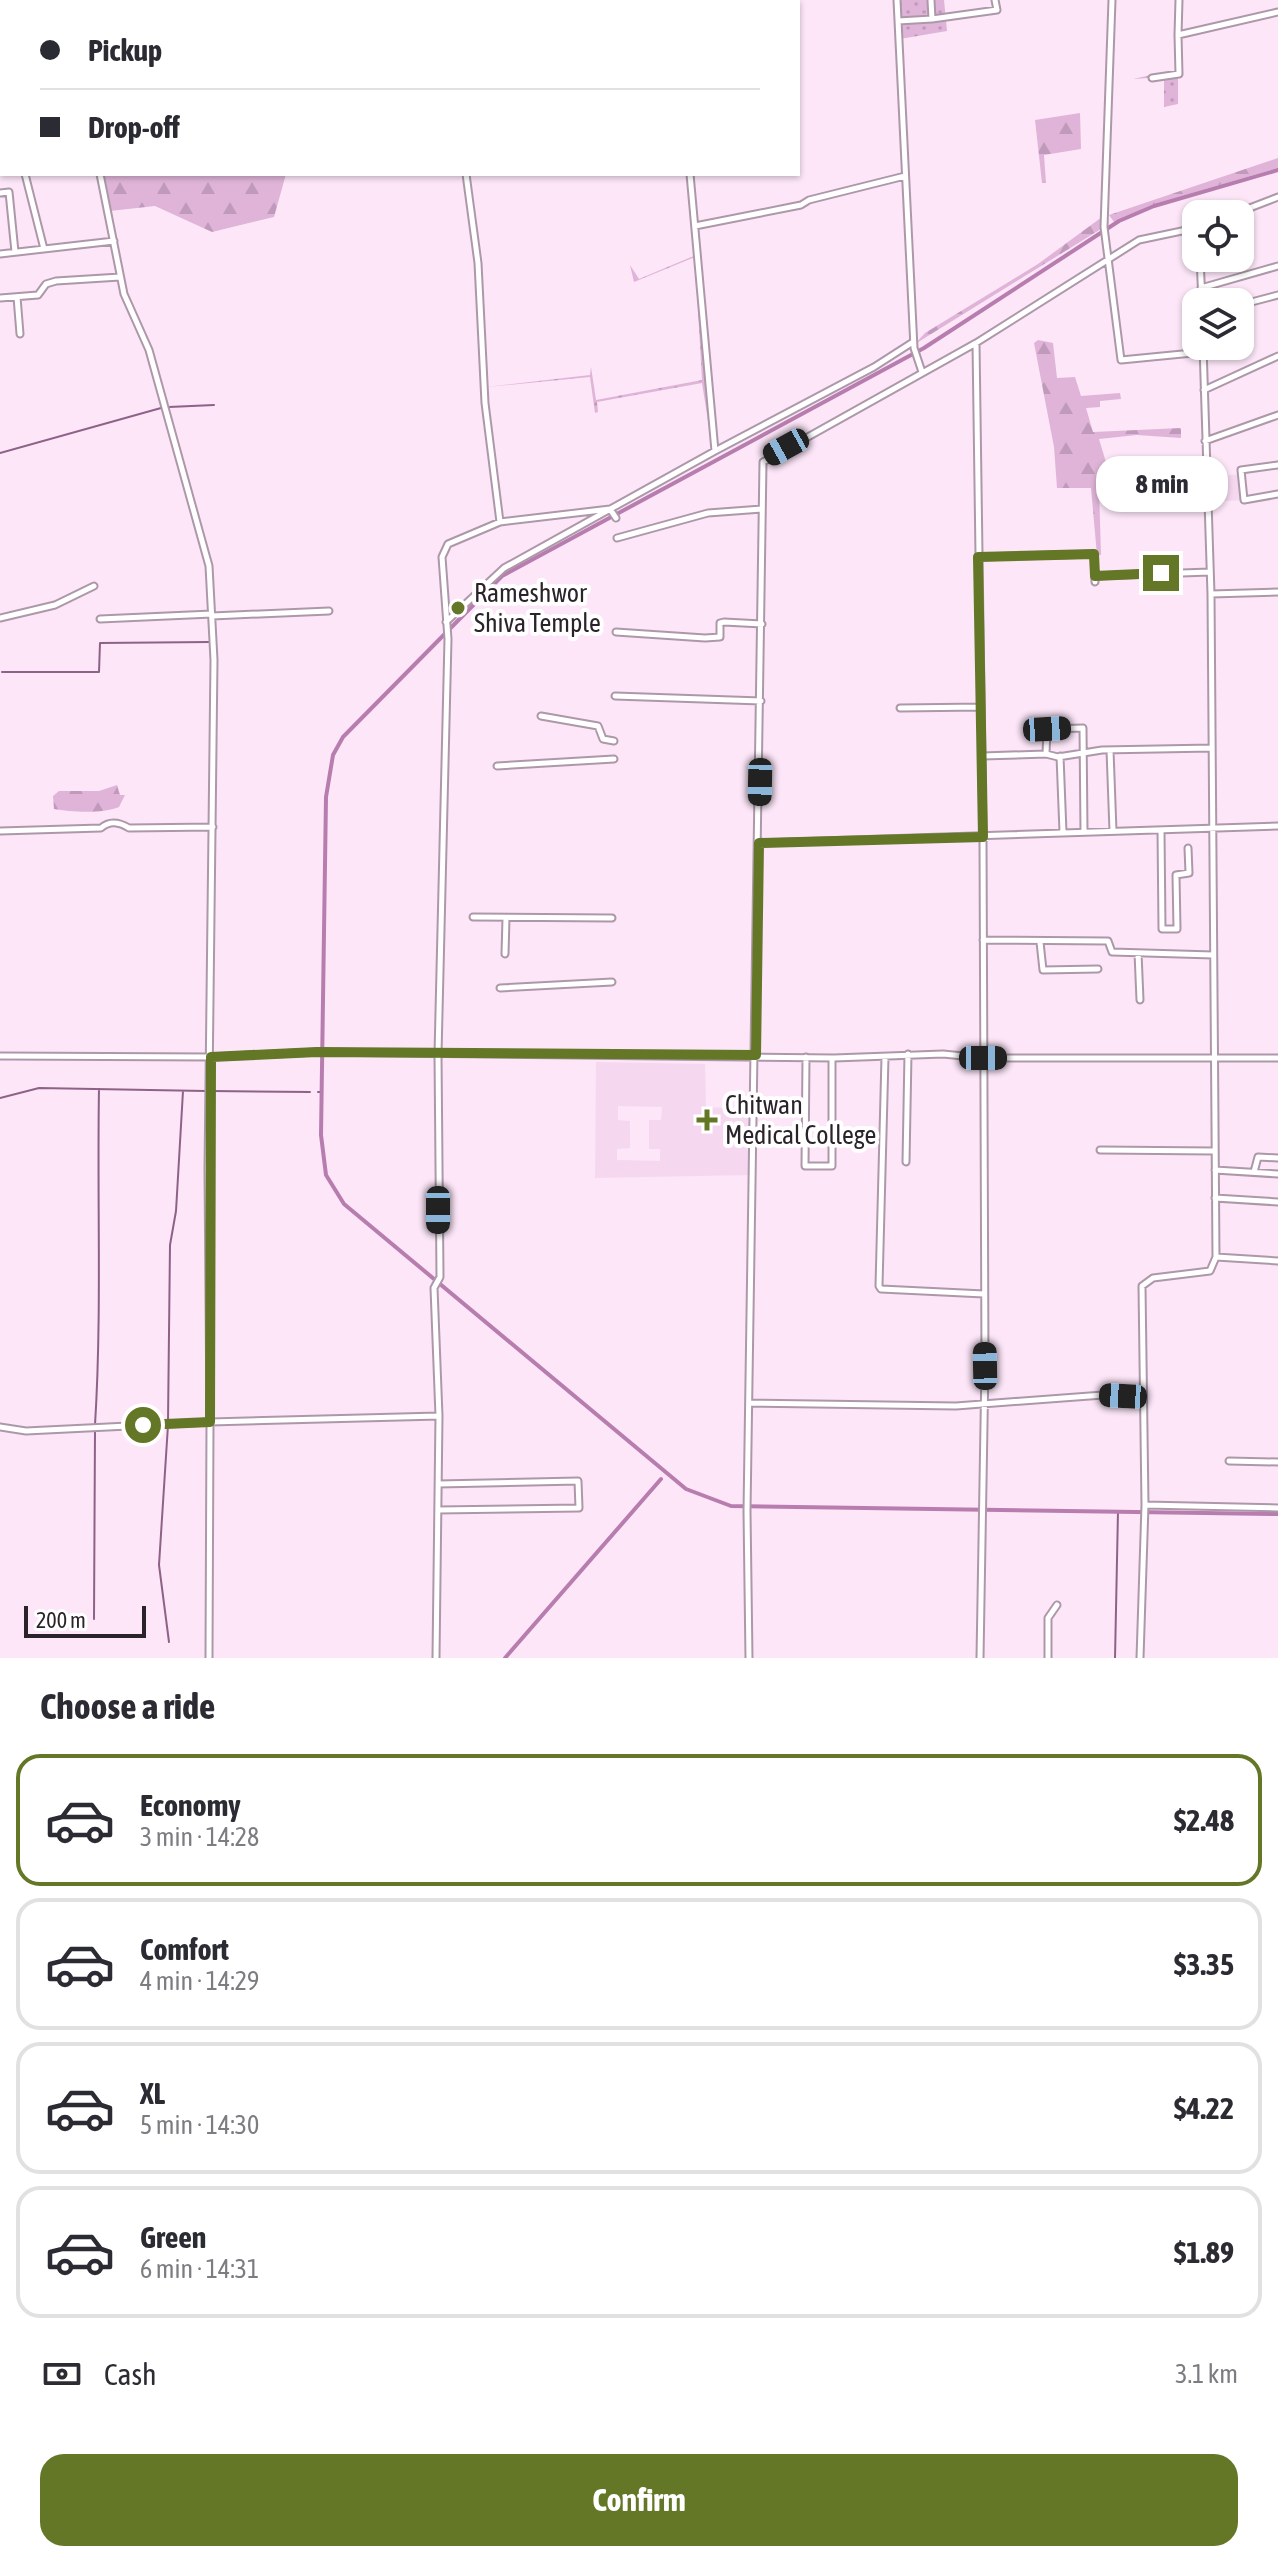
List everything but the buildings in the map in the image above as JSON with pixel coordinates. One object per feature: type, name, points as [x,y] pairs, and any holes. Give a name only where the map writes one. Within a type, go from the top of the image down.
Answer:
[{"type":"street","points":[[897,0],[914,345],[922,372]]},
{"type":"street","points":[[931,0],[932,19]]},
{"type":"street","points":[[898,21],[997,10],[995,0]]},
{"type":"street","points":[[1112,0],[1104,227],[1121,360],[1182,352]]},
{"type":"street","points":[[1152,78],[1179,74],[1179,0]]},
{"type":"street","points":[[1178,35],[1278,12]]},
{"type":"street","points":[[26,176],[44,249]]},
{"type":"street","points":[[100,176],[121,277],[149,350],[203,537],[212,615],[209,1658]]},
{"type":"street","points":[[466,176],[478,263],[485,403],[500,522]]},
{"type":"street","points":[[690,176],[715,451]]},
{"type":"street","points":[[695,226],[801,205],[809,200],[905,176]]},
{"type":"street","points":[[0,193],[9,192],[15,252]]},
{"type":"street","points":[[1254,206],[1278,197]]},
{"type":"street","points":[[749,1658],[747,1511],[763,462],[976,343],[1139,240],[1182,231]]},
{"type":"street","points":[[0,254],[114,241]]},
{"type":"street","points":[[1200,272],[1201,288],[1278,266]]},
{"type":"street","points":[[0,298],[38,295],[46,284],[56,281],[121,277]]},
{"type":"street","points":[[1254,301],[1278,295]]},
{"type":"street","points":[[17,297],[20,334]]},
{"type":"street","points":[[976,343],[983,837],[984,1509],[980,1658]]},
{"type":"street","points":[[446,625],[504,568],[914,345]]},
{"type":"street","points":[[1204,390],[1278,356]]},
{"type":"street","points":[[1140,1658],[1145,1509],[1142,1286],[1153,1278],[1210,1271],[1216,1257],[1212,1058],[1211,594],[1203,360]]},
{"type":"street","points":[[1205,441],[1278,415]]},
{"type":"street","points":[[1278,465],[1241,470],[1244,500],[1278,494]]},
{"type":"street","points":[[617,538],[708,513],[762,509]]},
{"type":"street","points":[[436,1658],[438,1054],[448,639],[442,588],[445,548],[458,538],[500,522],[610,510]]},
{"type":"street","points":[[610,510],[616,518]]},
{"type":"street","points":[[978,557],[1094,554],[1095,579],[1210,572]]},
{"type":"street","points":[[0,618],[43,609],[94,586]]},
{"type":"street","points":[[1211,594],[1278,592]]},
{"type":"street","points":[[100,619],[329,611]]},
{"type":"street","points":[[616,632],[705,638],[720,637],[720,623],[724,622],[762,624]]},
{"type":"street","points":[[615,696],[761,701]]},
{"type":"street","points":[[900,708],[981,707]]},
{"type":"street","points":[[541,716],[555,717],[564,723],[598,726],[603,739],[614,741]]},
{"type":"street","points":[[1046,754],[1047,729],[1083,728],[1084,832]]},
{"type":"street","points":[[982,756],[1060,756],[1110,750],[1212,748]]},
{"type":"street","points":[[1110,750],[1113,831]]},
{"type":"street","points":[[1060,756],[1063,832]]},
{"type":"street","points":[[497,766],[614,759]]},
{"type":"street","points":[[0,831],[101,828],[106,823],[120,823],[129,828],[213,827]]},
{"type":"street","points":[[759,843],[1278,826]]},
{"type":"street","points":[[1161,830],[1162,929],[1177,929],[1176,875],[1189,873],[1188,848]]},
{"type":"street","points":[[473,917],[612,918]]},
{"type":"street","points":[[505,954],[506,918]]},
{"type":"street","points":[[983,940],[1108,941],[1112,952],[1213,955]]},
{"type":"street","points":[[1040,942],[1043,970],[1098,969]]},
{"type":"street","points":[[1138,953],[1140,1000]]},
{"type":"street","points":[[500,988],[612,982]]},
{"type":"street","points":[[0,1056],[211,1057],[330,1052],[832,1058],[908,1054],[983,1058],[1278,1058]]},
{"type":"street","points":[[906,1162],[908,1054]]},
{"type":"street","points":[[806,1057],[805,1166],[832,1166],[832,1058]]},
{"type":"street","points":[[885,1057],[879,1286],[881,1289],[984,1294]]},
{"type":"street","points":[[1100,1150],[1214,1151]]},
{"type":"street","points":[[1254,1172],[1258,1157],[1278,1158]]},
{"type":"street","points":[[1215,1170],[1278,1174]]},
{"type":"street","points":[[1215,1198],[1278,1202]]},
{"type":"street","points":[[1216,1257],[1278,1261]]},
{"type":"street","points":[[749,1403],[984,1404],[1103,1395],[1143,1397]]},
{"type":"street","points":[[0,1427],[26,1431],[439,1416]]},
{"type":"street","points":[[1229,1461],[1278,1462]]},
{"type":"street","points":[[438,1484],[578,1481],[579,1508],[438,1510]]},
{"type":"street","points":[[1145,1509],[1278,1508]]},
{"type":"street","points":[[1048,1658],[1048,1618],[1057,1605]]},
{"type":"shaded area","points":[[1242,474],[1244,500],[1208,502],[1206,477]]},
{"type":"shaded area","name":"Chitwan Medical College","points":[[596,1062],[705,1064],[706,1107],[752,1109],[750,1175],[595,1178]],"holes":[[[618,1106],[662,1107],[661,1120],[649,1120],[649,1149],[660,1149],[660,1161],[617,1160],[617,1149],[630,1148],[630,1121],[618,1120]]]},
{"type":"green space","points":[[899,0],[944,0],[947,31],[900,39]]},
{"type":"green space","points":[[1165,72],[1165,76],[1178,77],[1178,104],[1164,107],[1164,77],[1133,79]]},
{"type":"green space","points":[[1080,113],[1081,149],[1044,155],[1046,183],[1042,183],[1035,120]]},
{"type":"green space","points":[[1278,158],[1278,168],[1154,204],[1114,222],[1109,215]]},
{"type":"green space","points":[[103,176],[285,176],[274,217],[212,232],[155,206],[110,211]]},
{"type":"green space","points":[[1102,217],[1101,229],[915,344],[925,333],[1038,264]]},
{"type":"green space","points":[[696,255],[712,446],[702,383],[597,402],[598,412],[595,413],[590,377],[486,387],[590,375],[591,367],[596,400],[702,380],[695,257],[634,282],[630,265],[639,279]]},
{"type":"green space","points":[[1038,340],[1053,343],[1057,378],[1075,377],[1081,396],[1120,393],[1121,399],[1100,401],[1100,407],[1086,408],[1093,432],[1181,428],[1181,438],[1137,435],[1099,439],[1111,479],[1110,485],[1099,488],[1101,555],[1097,555],[1091,488],[1057,488],[1054,447],[1034,343]]},
{"type":"green space","points":[[117,785],[120,795],[125,795],[119,807],[95,812],[54,809],[53,796],[59,791],[99,791]]},
{"type":"waterway","points":[[1278,170],[1154,206],[1119,221],[924,348],[502,576],[343,737],[333,755],[326,797],[321,1135],[326,1175],[344,1204],[686,1489],[731,1506],[1278,1514]]},
{"type":"waterway","points":[[169,407],[214,405]]},
{"type":"waterway","points":[[0,453],[161,408]]},
{"type":"waterway","points":[[2,672],[99,672],[100,643],[210,642]]},
{"type":"waterway","points":[[0,1098],[39,1088],[205,1091]]},
{"type":"waterway","points":[[95,1425],[99,1299],[99,1089]]},
{"type":"waterway","points":[[168,1421],[170,1245],[176,1211],[183,1091]]},
{"type":"waterway","points":[[212,1091],[310,1092]]},
{"type":"waterway","points":[[168,1425],[159,1565],[169,1642]]},
{"type":"waterway","points":[[94,1619],[95,1430]]},
{"type":"waterway","points":[[505,1658],[661,1479]]},
{"type":"waterway","points":[[1115,1658],[1118,1511]]},
{"type":"place","name":"Rameshwor Shiva Temple","points":[[458,608]]},
{"type":"place","name":"Chitwan Medical College","points":[[707,1120]]},
{"type":"route","points":[[143,1425],[210,1422],[208,1169],[211,1057],[317,1052],[662,1057],[756,1055],[759,843],[983,837],[978,557],[1094,554],[1095,576],[1161,573]]}]
